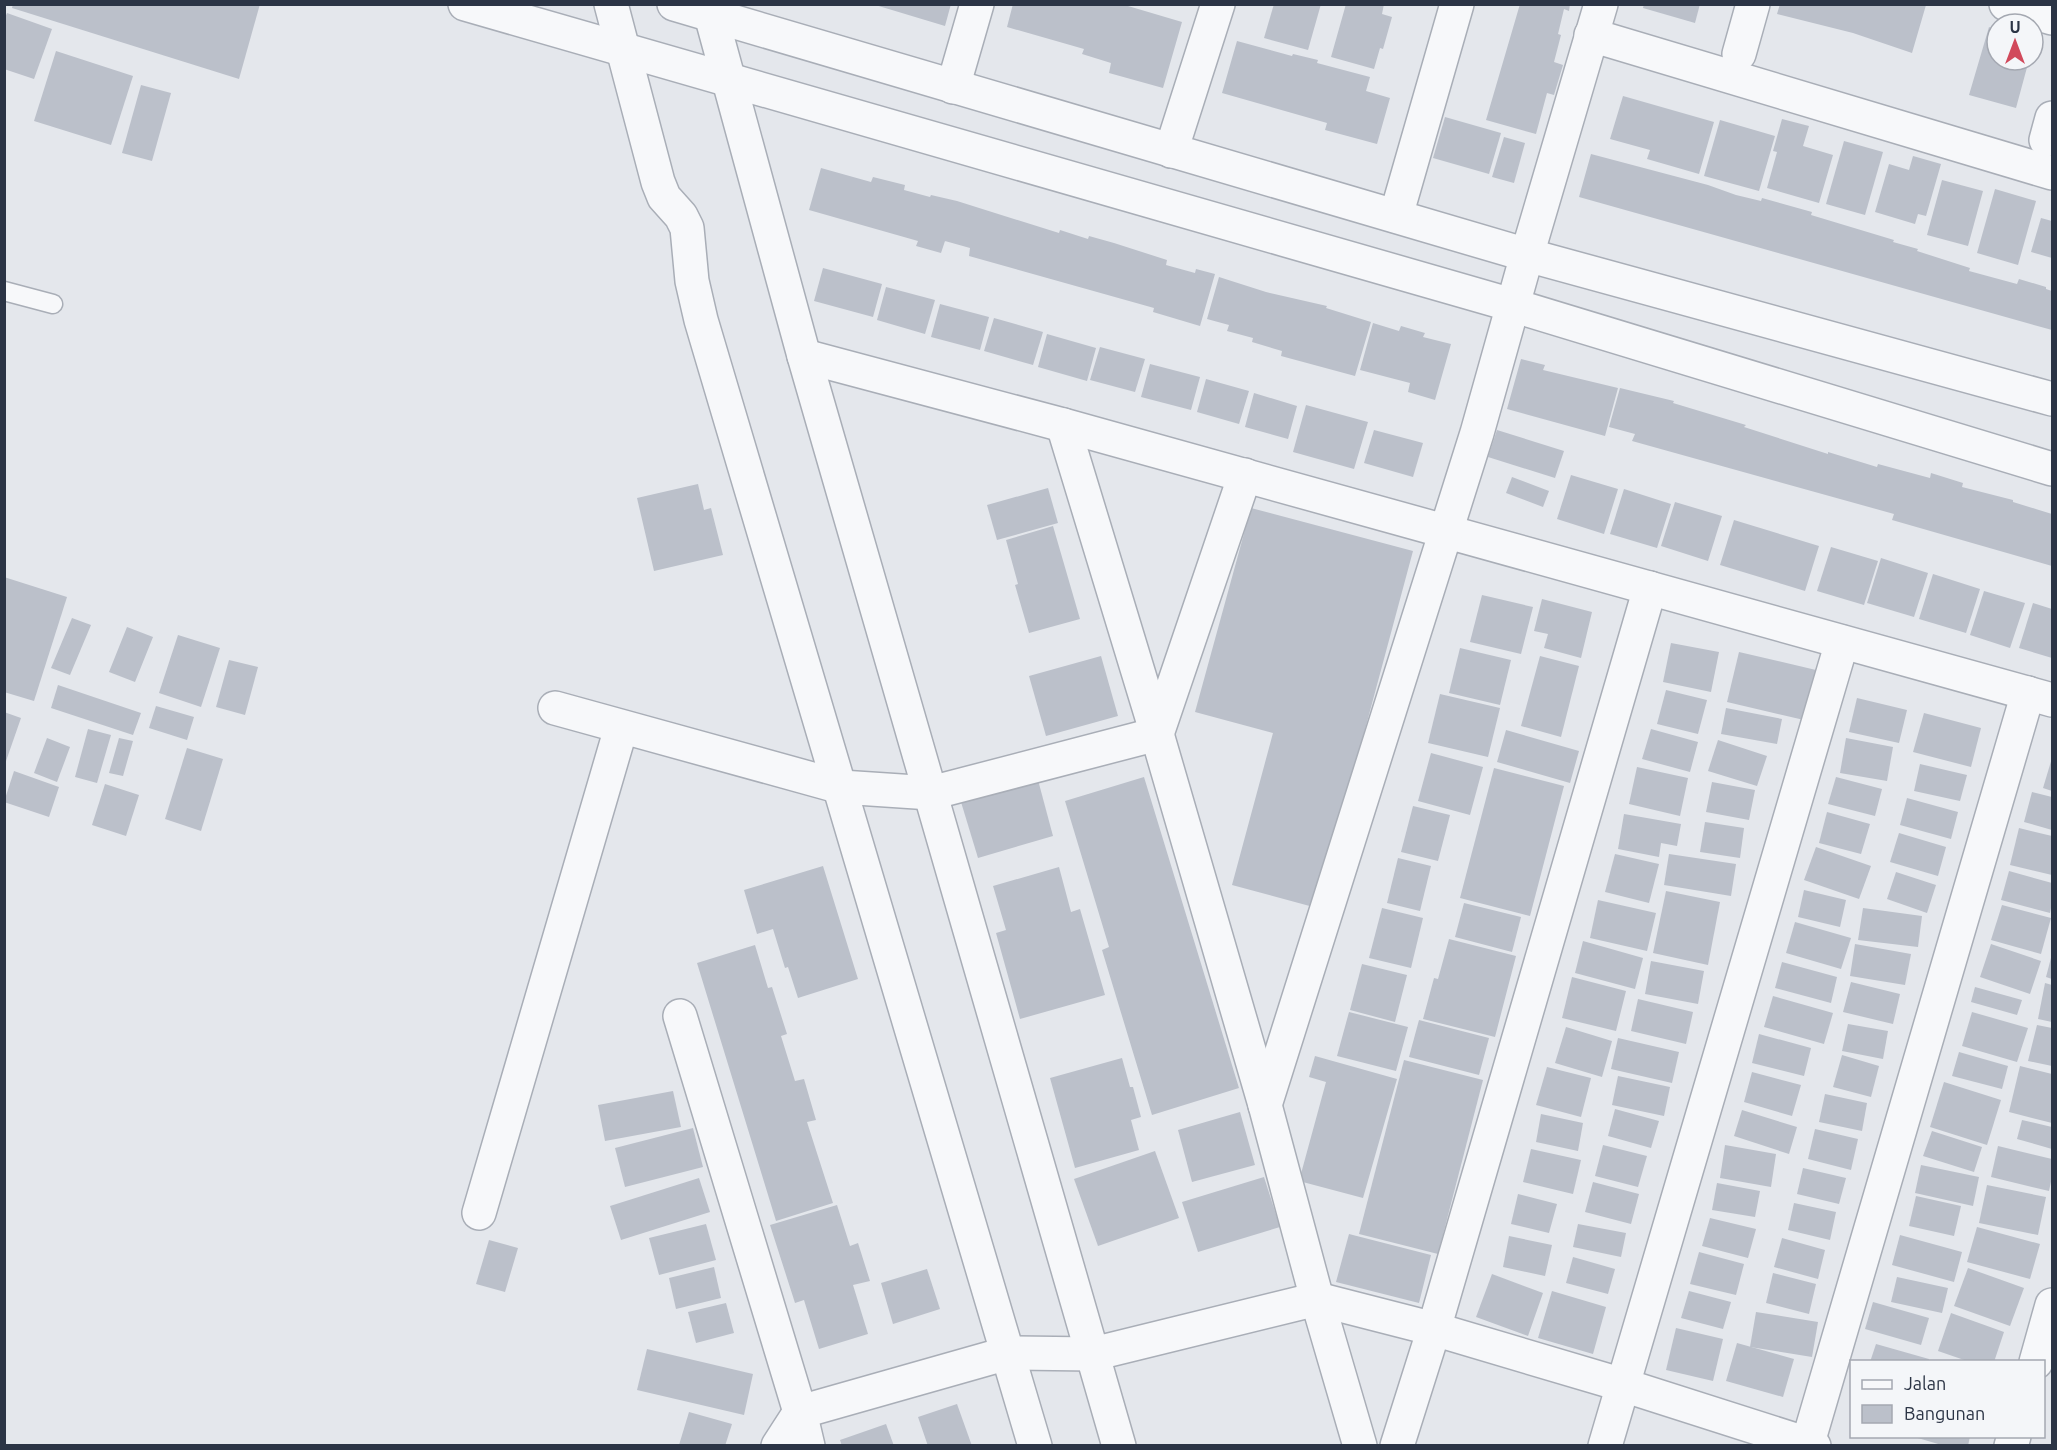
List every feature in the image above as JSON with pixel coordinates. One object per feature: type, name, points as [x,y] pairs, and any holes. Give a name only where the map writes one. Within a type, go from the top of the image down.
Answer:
[{"type":"street","points":[[465,4],[1512,305],[2052,469]]},
{"type":"street","points":[[611,4],[658,182],[664,197],[681,216],[687,228],[692,281],[701,320],[1035,1446]]},
{"type":"street","points":[[674,4],[710,10],[953,87],[1527,255],[2052,399]]},
{"type":"street","points":[[953,87],[977,4]]},
{"type":"street","points":[[1172,151],[1218,4]]},
{"type":"street","points":[[1396,216],[1457,4]]},
{"type":"street","points":[[1265,1105],[1477,433],[1512,305],[1601,4]]},
{"type":"street","points":[[1739,54],[1753,4]]},
{"type":"street","points":[[2006,4],[2052,18]]},
{"type":"street","points":[[710,10],[804,356],[1119,1446]]},
{"type":"street","points":[[1592,35],[2052,173]]},
{"type":"street","points":[[778,1446],[800,1412],[1008,1353],[1093,1354],[1317,1299],[1434,1329],[1623,1385],[1809,1445],[2040,697],[1064,425],[804,356]]},
{"type":"street","points":[[1064,425],[1265,1105],[1317,1299],[1360,1446]]},
{"type":"street","points":[[1157,734],[1245,475]]},
{"type":"street","points":[[1397,1446],[1434,1329],[1650,588]]},
{"type":"street","points":[[1605,1446],[1842,642]]},
{"type":"street","points":[[555,708],[841,787],[931,793],[1157,734]]},
{"type":"street","points":[[479,1213],[621,728]]},
{"type":"street","points":[[680,1016],[800,1412],[808,1446]]},
{"type":"street","points":[[2037,1360],[2052,1305]]},
{"type":"lane","points":[[4,291],[53,304]]},
{"type":"building","points":[[13,4],[260,4],[239,79],[12,8]]},
{"type":"building","points":[[872,4],[951,4],[945,26]]},
{"type":"building","points":[[1013,4],[1128,4],[1128,6],[1182,22],[1163,88],[1109,73],[1111,63],[1082,54],[1084,49],[1007,27]]},
{"type":"building","points":[[1274,4],[1321,4],[1308,50],[1264,38]]},
{"type":"building","points":[[1346,4],[1384,4],[1382,14],[1392,17],[1383,49],[1380,48],[1374,69],[1331,57]]},
{"type":"building","points":[[1520,4],[1570,4],[1569,11],[1564,9],[1558,34],[1561,35],[1554,62],[1563,65],[1554,95],[1547,93],[1536,134],[1486,120]]},
{"type":"building","points":[[1644,4],[1700,4],[1695,23],[1643,8]]},
{"type":"building","points":[[1780,4],[1926,5],[1912,53],[1853,33],[1777,14]]},
{"type":"building","points":[[7,13],[52,29],[34,79],[4,69],[4,20]]},
{"type":"building","points":[[1237,41],[1292,56],[1293,54],[1318,60],[1317,63],[1370,77],[1366,91],[1390,98],[1377,144],[1325,130],[1327,123],[1222,93]]},
{"type":"building","points":[[1985,41],[1985,72],[2026,72],[2016,108],[1969,95]]},
{"type":"building","points":[[56,51],[133,76],[111,145],[34,121]]},
{"type":"building","points":[[141,85],[171,93],[152,161],[122,153]]},
{"type":"building","points":[[1623,96],[1714,122],[1699,174],[1647,159],[1650,150],[1610,139]]},
{"type":"building","points":[[1445,117],[1501,133],[1489,174],[1433,158]]},
{"type":"building","points":[[1782,119],[1809,126],[1803,146],[1833,155],[1819,203],[1767,188],[1777,152],[1773,151]]},
{"type":"building","points":[[1720,120],[1775,136],[1759,191],[1704,176]]},
{"type":"building","points":[[1504,137],[1525,143],[1514,183],[1492,177]]},
{"type":"building","points":[[1844,141],[1883,152],[1865,215],[1826,204]]},
{"type":"building","points":[[1591,154],[1708,185],[1736,195],[1761,201],[1762,198],[1812,212],[1811,215],[1894,240],[1893,242],[1918,249],[1917,251],[1970,268],[1969,271],[2017,284],[2019,279],[2046,287],[2052,291],[2052,330],[1579,197]]},
{"type":"building","points":[[1913,156],[1941,164],[1926,216],[1918,214],[1915,224],[1875,212],[1889,164],[1909,170]]},
{"type":"building","points":[[821,168],[871,182],[873,177],[905,185],[904,190],[957,201],[1059,233],[1060,230],[1088,239],[1089,236],[1114,243],[1167,260],[1166,265],[1195,273],[1196,269],[1215,274],[1200,326],[1153,312],[1154,308],[969,256],[970,248],[945,241],[941,253],[916,246],[918,241],[809,210]]},
{"type":"building","points":[[1942,180],[1983,191],[1968,246],[1927,235]]},
{"type":"building","points":[[1995,189],[2036,201],[2018,265],[1977,253]]},
{"type":"building","points":[[2041,218],[2052,221],[2052,258],[2031,252]]},
{"type":"building","points":[[823,268],[882,284],[873,317],[814,301]]},
{"type":"building","points":[[1219,277],[1266,292],[1327,306],[1326,308],[1371,322],[1355,376],[1281,356],[1282,351],[1252,342],[1253,338],[1227,331],[1229,325],[1207,319]]},
{"type":"building","points":[[886,287],[935,300],[925,334],[877,320]]},
{"type":"building","points":[[940,304],[989,317],[980,350],[931,337]]},
{"type":"building","points":[[994,318],[1043,332],[1033,365],[984,351]]},
{"type":"building","points":[[1373,323],[1399,331],[1401,326],[1425,333],[1423,337],[1451,344],[1435,400],[1408,392],[1410,383],[1360,370]]},
{"type":"building","points":[[1047,334],[1096,348],[1087,381],[1038,367]]},
{"type":"building","points":[[1100,347],[1145,359],[1135,392],[1090,380]]},
{"type":"building","points":[[1521,359],[1545,365],[1543,370],[1618,388],[1605,436],[1507,409]]},
{"type":"building","points":[[1150,364],[1200,377],[1191,410],[1141,397]]},
{"type":"building","points":[[1206,379],[1249,391],[1239,424],[1197,412]]},
{"type":"building","points":[[1620,388],[1674,401],[1673,403],[1746,425],[1744,427],[1828,454],[1828,452],[1877,467],[1878,464],[1930,478],[1931,473],[1963,483],[1962,487],[2013,500],[2013,502],[2052,514],[2052,566],[1892,520],[1894,514],[1632,441],[1635,434],[1609,427]]},
{"type":"building","points":[[1254,393],[1297,406],[1288,439],[1245,427]]},
{"type":"building","points":[[1306,405],[1368,422],[1354,469],[1293,452]]},
{"type":"building","points":[[1374,430],[1423,443],[1413,477],[1364,463]]},
{"type":"building","points":[[1497,430],[1564,451],[1555,478],[1488,457]]},
{"type":"building","points":[[1571,475],[1618,489],[1604,534],[1557,519]]},
{"type":"building","points":[[1512,477],[1549,491],[1543,507],[1506,493]]},
{"type":"building","points":[[698,484],[704,510],[711,508],[723,555],[654,571],[637,498]]},
{"type":"building","points":[[1048,488],[1058,523],[997,540],[987,505]]},
{"type":"building","points":[[1624,489],[1671,504],[1657,548],[1610,534]]},
{"type":"building","points":[[1675,502],[1722,516],[1708,561],[1661,546]]},
{"type":"building","points":[[1251,508],[1413,551],[1317,908],[1232,885],[1273,733],[1195,712]]},
{"type":"building","points":[[1734,520],[1819,546],[1805,591],[1720,565]]},
{"type":"building","points":[[1053,526],[1080,619],[1029,633],[1015,585],[1018,584],[1006,540]]},
{"type":"building","points":[[1831,547],[1878,561],[1864,605],[1817,591]]},
{"type":"building","points":[[1881,558],[1928,573],[1914,617],[1867,603]]},
{"type":"building","points":[[1933,574],[1980,589],[1966,633],[1919,619]]},
{"type":"building","points":[[4,577],[67,597],[34,701],[4,692]]},
{"type":"building","points":[[1984,591],[2025,603],[2010,648],[1970,635]]},
{"type":"building","points":[[1482,595],[1533,607],[1521,654],[1470,642]]},
{"type":"building","points":[[1542,599],[1592,612],[1581,658],[1544,648],[1548,634],[1534,631]]},
{"type":"building","points":[[2033,603],[2052,609],[2052,658],[2019,648]]},
{"type":"building","points":[[72,618],[91,625],[70,675],[51,668]]},
{"type":"building","points":[[127,627],[153,637],[135,682],[109,672]]},
{"type":"building","points":[[178,635],[220,648],[201,707],[159,693]]},
{"type":"building","points":[[1671,643],[1719,652],[1711,692],[1663,682]]},
{"type":"building","points":[[1460,648],[1511,660],[1500,705],[1449,693]]},
{"type":"building","points":[[1739,652],[1816,670],[1804,720],[1727,702]]},
{"type":"building","points":[[1101,656],[1118,716],[1046,736],[1029,676]]},
{"type":"building","points":[[1540,656],[1579,666],[1561,737],[1521,726]]},
{"type":"building","points":[[229,660],[258,667],[245,715],[216,707]]},
{"type":"building","points":[[58,685],[141,713],[133,735],[51,708]]},
{"type":"building","points":[[1666,690],[1707,700],[1698,734],[1657,724]]},
{"type":"building","points":[[1440,694],[1500,708],[1488,757],[1428,743]]},
{"type":"building","points":[[1857,698],[1907,710],[1899,743],[1849,732]]},
{"type":"building","points":[[156,706],[194,717],[187,740],[149,728]]},
{"type":"building","points":[[1726,708],[1782,719],[1777,744],[1721,734]]},
{"type":"building","points":[[4,712],[21,718],[5,764],[4,764]]},
{"type":"building","points":[[1924,713],[1981,728],[1971,767],[1913,752]]},
{"type":"building","points":[[88,729],[111,735],[97,783],[75,777]]},
{"type":"building","points":[[1651,729],[1698,742],[1690,772],[1642,759]]},
{"type":"building","points":[[1506,730],[1579,751],[1570,783],[1497,762]]},
{"type":"building","points":[[47,738],[70,747],[57,782],[34,773]]},
{"type":"building","points":[[119,738],[133,741],[123,776],[109,773]]},
{"type":"building","points":[[1846,738],[1893,747],[1887,781],[1840,773]]},
{"type":"building","points":[[1718,740],[1767,756],[1757,786],[1708,771]]},
{"type":"building","points":[[187,748],[223,759],[201,831],[165,819]]},
{"type":"building","points":[[1431,753],[1483,767],[1470,815],[1418,801]]},
{"type":"building","points":[[2052,758],[2052,791],[2043,788]]},
{"type":"building","points":[[1920,764],[1967,775],[1960,801],[1914,791]]},
{"type":"building","points":[[1637,767],[1688,778],[1680,816],[1629,804]]},
{"type":"building","points":[[1494,768],[1564,786],[1530,916],[1460,898]]},
{"type":"building","points":[[14,771],[59,787],[49,817],[4,802]]},
{"type":"building","points":[[1144,777],[1239,1088],[1152,1115],[1102,950],[1109,947],[1065,801]]},
{"type":"building","points":[[1836,777],[1882,789],[1875,816],[1828,804]]},
{"type":"building","points":[[1038,780],[1053,836],[978,858],[961,802]]},
{"type":"building","points":[[1712,782],[1755,790],[1749,820],[1706,812]]},
{"type":"building","points":[[105,784],[139,795],[126,836],[92,825]]},
{"type":"building","points":[[2032,792],[2052,797],[2052,830],[2024,822]]},
{"type":"building","points":[[1907,798],[1958,812],[1951,839],[1900,825]]},
{"type":"building","points":[[1413,806],[1450,815],[1438,861],[1401,852]]},
{"type":"building","points":[[1827,812],[1870,824],[1861,854],[1819,843]]},
{"type":"building","points":[[1624,814],[1681,824],[1677,846],[1661,843],[1659,857],[1618,849]]},
{"type":"building","points":[[1705,822],[1744,828],[1740,858],[1700,852]]},
{"type":"building","points":[[2019,828],[2052,836],[2052,875],[2010,865]]},
{"type":"building","points":[[1899,833],[1946,847],[1938,876],[1890,862]]},
{"type":"building","points":[[1816,847],[1871,866],[1859,899],[1804,880]]},
{"type":"building","points":[[1615,854],[1659,864],[1649,903],[1605,892]]},
{"type":"building","points":[[1669,854],[1736,864],[1731,896],[1664,885]]},
{"type":"building","points":[[1398,858],[1431,866],[1420,911],[1387,903]]},
{"type":"building","points":[[823,866],[858,979],[798,998],[788,967],[785,968],[773,929],[757,934],[744,890]]},
{"type":"building","points":[[1059,867],[1071,912],[1080,909],[1105,995],[1020,1019],[996,933],[1006,930],[993,886]]},
{"type":"building","points":[[2009,871],[2052,883],[2050,913],[2001,900]]},
{"type":"building","points":[[1896,872],[1936,885],[1927,913],[1887,899]]},
{"type":"building","points":[[1804,890],[1846,900],[1840,927],[1798,917]]},
{"type":"building","points":[[1666,891],[1720,902],[1708,965],[1653,953]]},
{"type":"building","points":[[1598,900],[1656,913],[1647,951],[1590,938]]},
{"type":"building","points":[[1464,903],[1521,917],[1512,952],[1455,937]]},
{"type":"building","points":[[2002,905],[2051,918],[2041,954],[1991,940]]},
{"type":"building","points":[[1382,908],[1423,918],[1411,968],[1369,958]]},
{"type":"building","points":[[1863,908],[1922,916],[1918,947],[1858,940]]},
{"type":"building","points":[[1795,922],[1851,938],[1841,969],[1786,953]]},
{"type":"building","points":[[1449,939],[1516,956],[1495,1037],[1423,1019],[1434,978],[1438,979]]},
{"type":"building","points":[[1583,941],[1643,958],[1635,989],[1575,973]]},
{"type":"building","points":[[1855,944],[1911,954],[1905,985],[1850,976]]},
{"type":"building","points":[[1991,944],[2041,961],[2030,994],[1980,977]]},
{"type":"building","points":[[755,945],[768,988],[772,987],[787,1034],[781,1036],[795,1081],[804,1079],[816,1120],[807,1122],[833,1203],[776,1221],[697,963]]},
{"type":"building","points":[[2052,954],[2052,979],[2046,977]]},
{"type":"building","points":[[1651,961],[1704,971],[1698,1004],[1645,994]]},
{"type":"building","points":[[1782,962],[1837,977],[1831,1003],[1775,988]]},
{"type":"building","points":[[1362,964],[1407,975],[1395,1022],[1350,1010]]},
{"type":"building","points":[[1572,977],[1626,991],[1616,1031],[1562,1018]]},
{"type":"building","points":[[1851,982],[1900,994],[1893,1024],[1843,1012]]},
{"type":"building","points":[[2045,983],[2052,985],[2052,1022],[2038,1019]]},
{"type":"building","points":[[1975,987],[2022,1000],[2017,1015],[1971,1002]]},
{"type":"building","points":[[1773,996],[1833,1013],[1824,1044],[1764,1027]]},
{"type":"building","points":[[1638,999],[1693,1012],[1686,1044],[1631,1031]]},
{"type":"building","points":[[1349,1012],[1408,1027],[1396,1071],[1337,1056]]},
{"type":"building","points":[[1972,1012],[2028,1028],[2017,1062],[1962,1046]]},
{"type":"building","points":[[1419,1020],[1489,1038],[1479,1075],[1409,1057]]},
{"type":"building","points":[[1848,1024],[1888,1031],[1883,1059],[1842,1051]]},
{"type":"building","points":[[2037,1025],[2052,1028],[2052,1066],[2028,1061]]},
{"type":"building","points":[[1566,1027],[1612,1041],[1602,1077],[1555,1063]]},
{"type":"building","points":[[1759,1034],[1811,1048],[1804,1076],[1752,1063]]},
{"type":"building","points":[[1618,1038],[1679,1052],[1672,1083],[1611,1069]]},
{"type":"building","points":[[1959,1052],[2008,1066],[2002,1089],[1952,1076]]},
{"type":"building","points":[[1842,1055],[1879,1066],[1871,1097],[1833,1087]]},
{"type":"building","points":[[1315,1056],[1397,1079],[1363,1198],[1299,1181],[1326,1082],[1309,1077]]},
{"type":"building","points":[[1122,1058],[1141,1117],[1131,1120],[1139,1150],[1075,1168],[1050,1078]]},
{"type":"building","points":[[1404,1060],[1483,1080],[1438,1254],[1359,1234]]},
{"type":"building","points":[[2020,1066],[2052,1074],[2052,1123],[2009,1112]]},
{"type":"building","points":[[1547,1067],[1591,1078],[1581,1117],[1536,1105]]},
{"type":"building","points":[[1752,1072],[1801,1085],[1792,1116],[1744,1102]]},
{"type":"building","points":[[1618,1076],[1670,1087],[1664,1116],[1612,1105]]},
{"type":"building","points":[[1944,1082],[2001,1100],[1987,1145],[1930,1127]]},
{"type":"building","points":[[673,1091],[681,1127],[605,1141],[598,1105]]},
{"type":"building","points":[[1825,1094],[1867,1103],[1862,1131],[1819,1122]]},
{"type":"building","points":[[1615,1109],[1659,1121],[1651,1148],[1608,1136]]},
{"type":"building","points":[[1742,1110],[1797,1127],[1789,1154],[1734,1136]]},
{"type":"building","points":[[1240,1112],[1255,1165],[1192,1182],[1178,1130]]},
{"type":"building","points":[[1541,1114],[1583,1123],[1578,1151],[1536,1142]]},
{"type":"building","points":[[2022,1120],[2052,1127],[2052,1149],[2017,1139]]},
{"type":"building","points":[[693,1128],[703,1167],[625,1187],[615,1148]]},
{"type":"building","points":[[1815,1129],[1858,1139],[1851,1170],[1808,1159]]},
{"type":"building","points":[[1932,1131],[1982,1147],[1974,1172],[1923,1156]]},
{"type":"building","points":[[1603,1145],[1647,1156],[1638,1187],[1595,1176]]},
{"type":"building","points":[[1725,1145],[1776,1154],[1771,1187],[1720,1178]]},
{"type":"building","points":[[1998,1146],[2052,1159],[2049,1191],[1991,1177]]},
{"type":"building","points":[[1531,1149],[1581,1160],[1573,1194],[1523,1182]]},
{"type":"building","points":[[1155,1151],[1179,1218],[1098,1246],[1074,1179]]},
{"type":"building","points":[[1921,1165],[1979,1177],[1973,1206],[1915,1193]]},
{"type":"building","points":[[1803,1168],[1846,1178],[1839,1204],[1797,1194]]},
{"type":"building","points":[[1264,1177],[1280,1227],[1198,1252],[1182,1202]]},
{"type":"building","points":[[699,1178],[710,1212],[621,1240],[610,1206]]},
{"type":"building","points":[[1593,1182],[1639,1194],[1631,1224],[1585,1212]]},
{"type":"building","points":[[1717,1183],[1760,1191],[1755,1217],[1712,1210]]},
{"type":"building","points":[[1987,1185],[2046,1197],[2038,1235],[1979,1223]]},
{"type":"building","points":[[1518,1194],[1557,1204],[1549,1233],[1511,1224]]},
{"type":"building","points":[[1916,1196],[1961,1206],[1954,1236],[1909,1226]]},
{"type":"building","points":[[1794,1203],[1836,1212],[1830,1240],[1788,1230]]},
{"type":"building","points":[[837,1205],[850,1246],[858,1243],[870,1281],[853,1285],[868,1334],[819,1349],[804,1300],[795,1303],[770,1225]]},
{"type":"building","points":[[1710,1218],[1756,1229],[1748,1258],[1702,1246]]},
{"type":"building","points":[[706,1224],[716,1260],[659,1275],[649,1238]]},
{"type":"building","points":[[1578,1224],[1626,1233],[1621,1257],[1573,1247]]},
{"type":"building","points":[[1977,1227],[2040,1244],[2030,1279],[1967,1262]]},
{"type":"building","points":[[1349,1234],[1431,1255],[1419,1303],[1336,1282]]},
{"type":"building","points":[[1900,1235],[1962,1252],[1954,1282],[1892,1265]]},
{"type":"building","points":[[1509,1236],[1552,1245],[1545,1276],[1503,1267]]},
{"type":"building","points":[[1782,1238],[1825,1250],[1818,1279],[1774,1267]]},
{"type":"building","points":[[489,1240],[518,1248],[505,1292],[476,1284]]},
{"type":"building","points":[[1699,1252],[1744,1264],[1736,1295],[1690,1284]]},
{"type":"building","points":[[1573,1257],[1615,1269],[1608,1294],[1566,1283]]},
{"type":"building","points":[[714,1267],[721,1298],[676,1309],[669,1278]]},
{"type":"building","points":[[1968,1268],[2024,1288],[2010,1326],[1954,1306]]},
{"type":"building","points":[[927,1269],[940,1309],[893,1324],[881,1283]]},
{"type":"building","points":[[1773,1273],[1816,1284],[1809,1314],[1766,1303]]},
{"type":"building","points":[[1492,1274],[1543,1293],[1528,1336],[1476,1317]]},
{"type":"building","points":[[1897,1277],[1948,1288],[1942,1313],[1891,1302]]},
{"type":"building","points":[[1552,1291],[1606,1307],[1593,1354],[1538,1338]]},
{"type":"building","points":[[1689,1291],[1731,1302],[1723,1329],[1681,1318]]},
{"type":"building","points":[[1873,1302],[1929,1318],[1921,1345],[1865,1329]]},
{"type":"building","points":[[726,1303],[734,1333],[696,1343],[688,1312]]},
{"type":"building","points":[[1756,1312],[1818,1322],[1812,1357],[1750,1347]]},
{"type":"building","points":[[1951,1313],[2004,1332],[1995,1360],[1964,1360],[1938,1351]]},
{"type":"building","points":[[1676,1328],[1723,1339],[1713,1381],[1666,1370]]},
{"type":"building","points":[[1737,1343],[1794,1359],[1783,1397],[1726,1381]]},
{"type":"building","points":[[1876,1344],[1929,1359],[1929,1360],[1871,1360]]},
{"type":"building","points":[[647,1349],[753,1374],[744,1415],[637,1390]]},
{"type":"building","points":[[957,1404],[972,1446],[928,1446],[918,1417]]},
{"type":"building","points":[[689,1412],[732,1424],[725,1446],[679,1445]]},
{"type":"building","points":[[886,1424],[894,1446],[842,1446],[840,1440]]},
{"type":"building","points":[[1918,1438],[1970,1438],[1968,1446],[1945,1446]]}]
